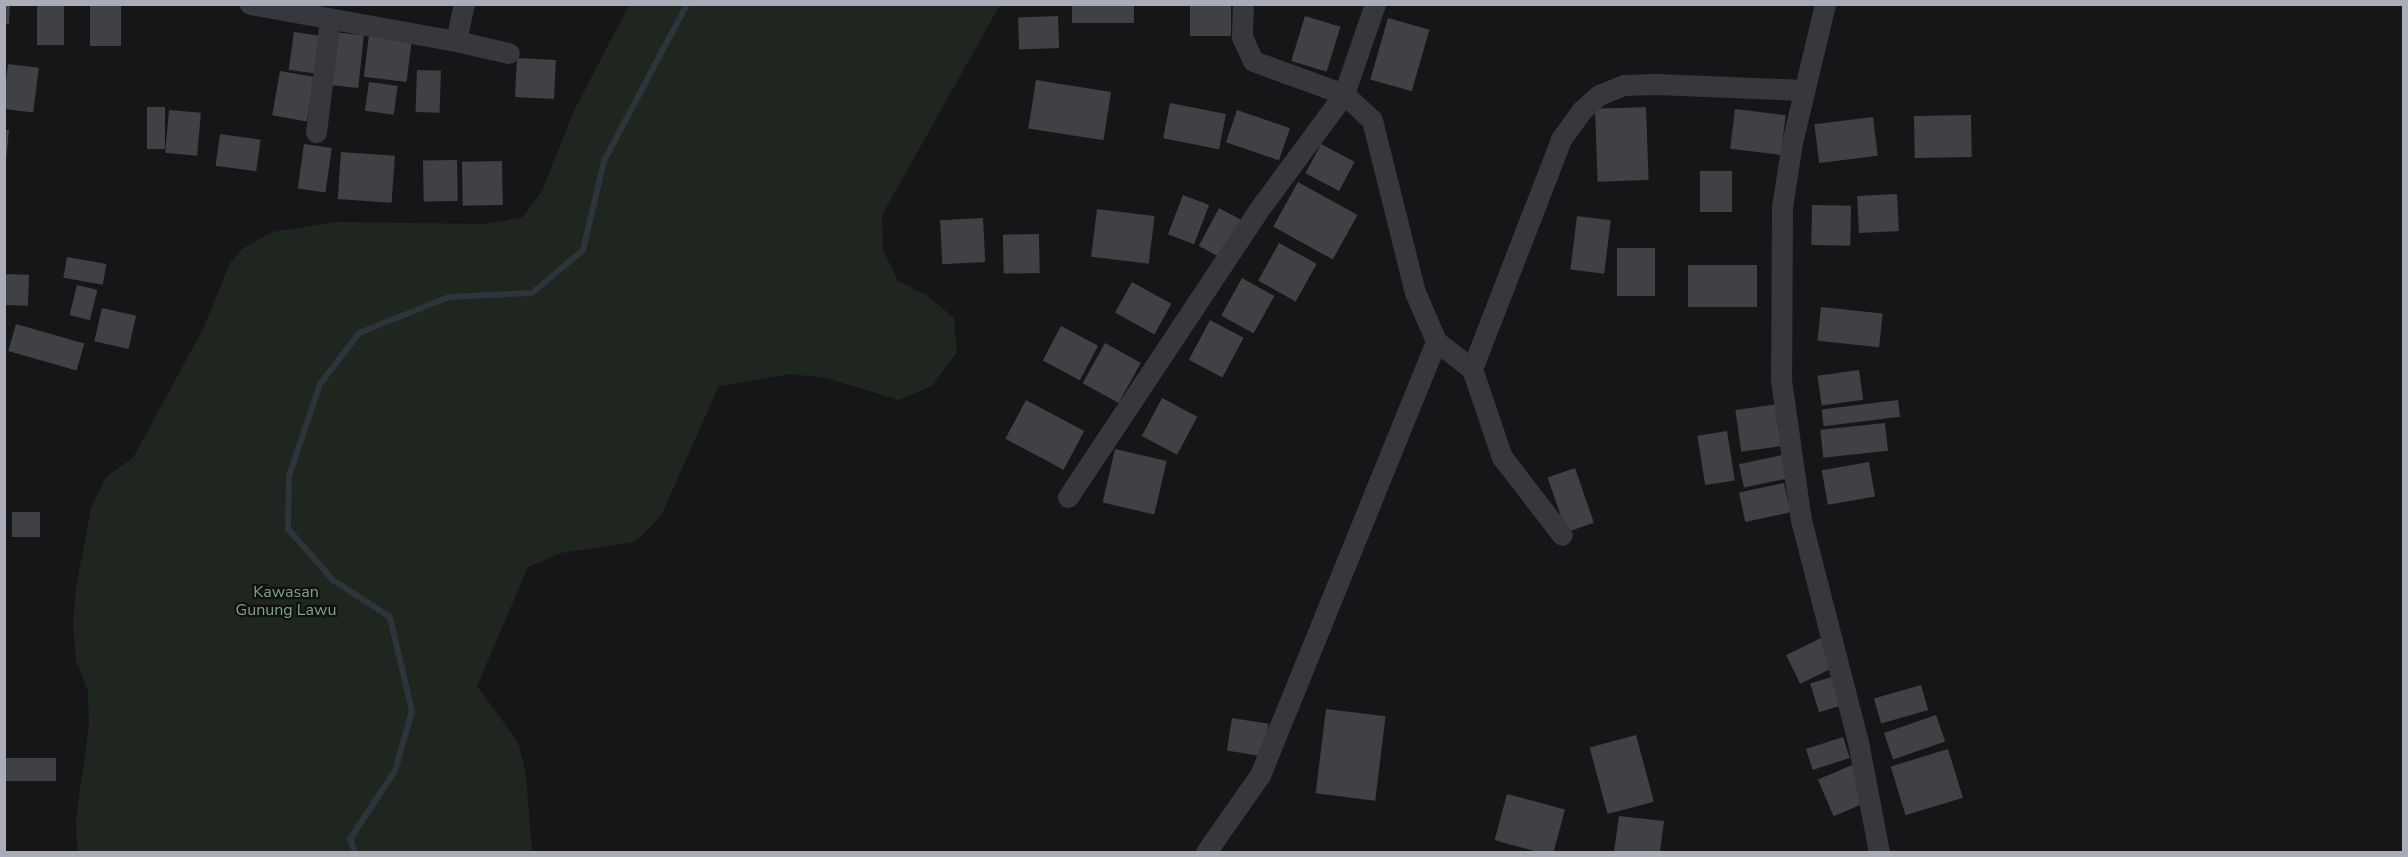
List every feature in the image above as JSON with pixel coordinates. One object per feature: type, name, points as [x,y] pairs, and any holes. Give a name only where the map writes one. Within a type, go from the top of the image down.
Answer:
[{"type":"street","points":[[250,4],[456,40],[509,53]]},
{"type":"street","points":[[456,40],[464,4]]},
{"type":"street","points":[[1243,4],[1242,37],[1253,62],[1344,94],[1372,120],[1415,292],[1436,342],[1472,369],[1502,457],[1562,535]]},
{"type":"street","points":[[1068,497],[1257,212],[1344,94],[1375,4]]},
{"type":"street","points":[[1825,4],[1804,90],[1782,207],[1780,380],[1801,520],[1858,742],[1879,852]]},
{"type":"street","points":[[316,132],[330,19]]},
{"type":"street","points":[[1472,369],[1561,139],[1581,111],[1599,95],[1624,86],[1656,84],[1804,90]]},
{"type":"street","points":[[1206,852],[1260,775],[1436,342]]},
{"type":"green space","name":"Kawasan Gunung Lawu","points":[[629,5],[1000,5],[882,215],[883,250],[898,281],[928,296],[954,318],[957,352],[932,386],[899,400],[826,378],[790,374],[719,386],[661,516],[635,542],[561,553],[528,567],[477,686],[518,742],[526,774],[532,852],[77,852],[76,818],[89,726],[88,692],[76,660],[73,624],[76,588],[91,508],[106,477],[133,458],[203,329],[230,263],[242,249],[272,232],[335,222],[486,224],[523,217],[543,189],[574,111]]},
{"type":"building","points":[[4,4],[10,4],[9,24],[4,24]]},
{"type":"building","points":[[37,4],[64,4],[64,45],[37,45]]},
{"type":"building","points":[[90,4],[121,4],[121,46],[90,46]]},
{"type":"building","points":[[1072,4],[1134,4],[1134,23],[1072,23]]},
{"type":"building","points":[[1190,4],[1231,4],[1231,36],[1190,36]]},
{"type":"building","points":[[1058,16],[1059,48],[1019,49],[1018,17]]},
{"type":"building","points":[[1305,16],[1340,27],[1327,72],[1291,61]]},
{"type":"building","points":[[1388,18],[1429,30],[1412,91],[1370,80]]},
{"type":"building","points":[[294,32],[323,36],[317,74],[289,70]]},
{"type":"building","points":[[333,32],[364,35],[358,88],[327,85]]},
{"type":"building","points":[[369,35],[412,40],[407,82],[364,77]]},
{"type":"building","points":[[517,58],[556,60],[554,99],[515,97]]},
{"type":"building","points":[[8,64],[39,68],[33,112],[4,109]]},
{"type":"building","points":[[417,70],[441,71],[440,113],[416,112]]},
{"type":"building","points":[[280,71],[314,77],[307,121],[272,115]]},
{"type":"building","points":[[1036,80],[1111,92],[1103,140],[1028,128]]},
{"type":"building","points":[[369,82],[398,86],[394,115],[365,111]]},
{"type":"building","points":[[1170,103],[1226,114],[1219,149],[1163,138]]},
{"type":"building","points":[[147,107],[165,107],[165,149],[147,149]]},
{"type":"building","points":[[1646,107],[1649,180],[1598,182],[1595,109]]},
{"type":"building","points":[[1735,109],[1786,115],[1781,155],[1730,149]]},
{"type":"building","points":[[169,110],[201,113],[197,156],[165,153]]},
{"type":"building","points":[[1237,110],[1290,128],[1279,160],[1226,142]]},
{"type":"building","points":[[1971,115],[1972,157],[1915,158],[1914,116]]},
{"type":"building","points":[[1873,117],[1878,156],[1819,163],[1814,124]]},
{"type":"building","points":[[4,130],[9,130],[6,161],[4,161]]},
{"type":"building","points":[[220,134],[261,140],[256,171],[216,166]]},
{"type":"building","points":[[304,144],[332,148],[325,192],[298,189]]},
{"type":"building","points":[[1321,144],[1355,162],[1339,191],[1306,173]]},
{"type":"building","points":[[341,152],[395,156],[392,203],[338,199]]},
{"type":"building","points":[[457,160],[458,201],[424,202],[423,161]]},
{"type":"building","points":[[502,161],[503,205],[463,206],[462,162]]},
{"type":"building","points":[[1700,171],[1732,171],[1732,212],[1700,212]]},
{"type":"building","points":[[1298,182],[1357,215],[1333,260],[1273,227]]},
{"type":"building","points":[[1897,194],[1899,231],[1859,233],[1857,196]]},
{"type":"building","points":[[1183,195],[1209,205],[1194,244],[1168,234]]},
{"type":"building","points":[[1812,205],[1851,206],[1850,246],[1811,245]]},
{"type":"building","points":[[1219,208],[1245,222],[1225,260],[1199,246]]},
{"type":"building","points":[[1097,209],[1155,216],[1149,264],[1091,257]]},
{"type":"building","points":[[1577,216],[1611,220],[1604,274],[1570,270]]},
{"type":"building","points":[[983,218],[985,262],[942,264],[940,220]]},
{"type":"building","points":[[1039,234],[1040,273],[1004,274],[1003,235]]},
{"type":"building","points":[[1279,243],[1317,264],[1296,301],[1258,281]]},
{"type":"building","points":[[1617,248],[1655,248],[1655,296],[1617,296]]},
{"type":"building","points":[[67,257],[106,264],[103,285],[63,278]]},
{"type":"building","points":[[1688,265],[1757,265],[1757,307],[1688,307]]},
{"type":"building","points":[[4,274],[29,275],[28,306],[4,305]]},
{"type":"building","points":[[1242,278],[1274,296],[1254,334],[1221,316]]},
{"type":"building","points":[[1132,282],[1171,304],[1154,334],[1115,313]]},
{"type":"building","points":[[77,285],[97,290],[90,320],[70,315]]},
{"type":"building","points":[[1821,307],[1883,313],[1879,347],[1817,341]]},
{"type":"building","points":[[102,308],[136,316],[128,349],[94,341]]},
{"type":"building","points":[[1210,320],[1244,338],[1222,378],[1189,360]]},
{"type":"building","points":[[16,324],[84,344],[77,370],[8,351]]},
{"type":"building","points":[[1061,326],[1098,346],[1080,380],[1043,360]]},
{"type":"building","points":[[1105,343],[1141,363],[1119,403],[1083,383]]},
{"type":"building","points":[[1859,370],[1863,400],[1822,406],[1817,376]]},
{"type":"building","points":[[1162,398],[1197,417],[1177,455],[1142,436]]},
{"type":"building","points":[[1026,400],[1084,431],[1064,470],[1005,439]]},
{"type":"building","points":[[1898,400],[1900,417],[1824,426],[1822,409]]},
{"type":"building","points":[[1779,404],[1785,446],[1741,452],[1735,410]]},
{"type":"building","points":[[1885,423],[1888,451],[1823,458],[1820,430]]},
{"type":"building","points":[[1727,431],[1735,480],[1705,485],[1697,436]]},
{"type":"building","points":[[1115,449],[1167,461],[1154,515],[1103,503]]},
{"type":"building","points":[[1782,455],[1787,478],[1744,488],[1739,464]]},
{"type":"building","points":[[1869,462],[1875,496],[1828,505],[1822,470]]},
{"type":"building","points":[[1575,468],[1594,523],[1566,532],[1548,477]]},
{"type":"building","points":[[1784,483],[1790,512],[1745,522],[1739,493]]},
{"type":"building","points":[[12,512],[40,512],[40,537],[12,537]]},
{"type":"building","points":[[1823,637],[1837,666],[1800,684],[1786,655]]},
{"type":"building","points":[[1835,676],[1844,705],[1819,712],[1810,684]]},
{"type":"building","points":[[1921,685],[1928,710],[1881,723],[1874,699]]},
{"type":"building","points":[[1326,709],[1386,716],[1375,801],[1316,793]]},
{"type":"building","points":[[1936,715],[1945,741],[1893,759],[1884,733]]},
{"type":"building","points":[[1232,718],[1269,724],[1263,756],[1227,751]]},
{"type":"building","points":[[1636,735],[1654,802],[1607,814],[1590,747]]},
{"type":"building","points":[[1843,737],[1850,758],[1813,770],[1806,749]]},
{"type":"building","points":[[1948,749],[1963,798],[1906,815],[1891,767]]},
{"type":"building","points":[[4,758],[56,758],[56,781],[4,781]]},
{"type":"building","points":[[1852,765],[1868,802],[1834,816],[1818,779]]},
{"type":"building","points":[[1507,794],[1565,810],[1554,852],[1538,852],[1495,840]]},
{"type":"building","points":[[1619,816],[1664,821],[1660,852],[1614,852]]},
{"type":"waterway","points":[[355,852],[350,839],[395,771],[412,711],[390,617],[333,580],[288,529],[289,476],[320,384],[359,333],[449,297],[532,293],[583,250],[604,161],[687,4]]}]
